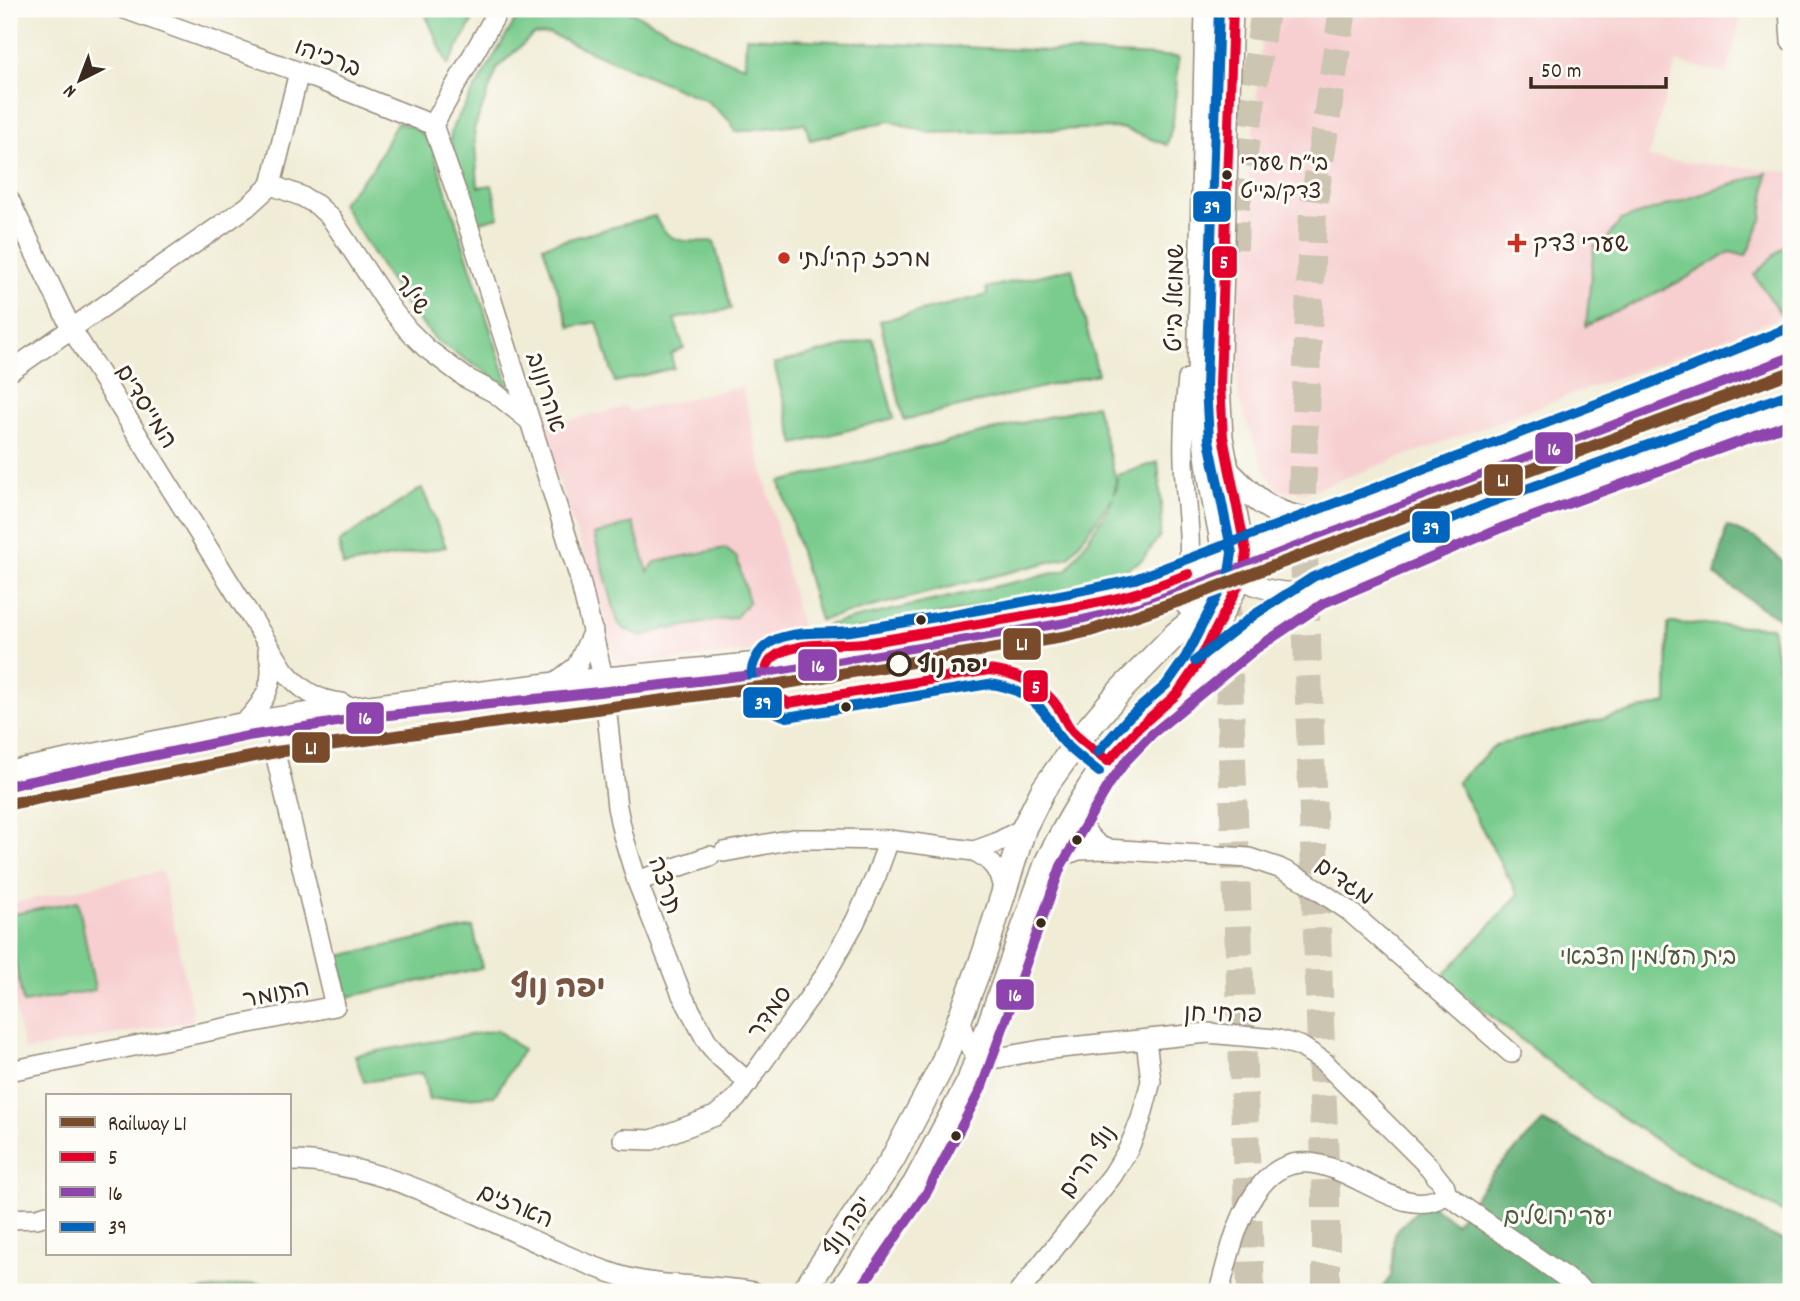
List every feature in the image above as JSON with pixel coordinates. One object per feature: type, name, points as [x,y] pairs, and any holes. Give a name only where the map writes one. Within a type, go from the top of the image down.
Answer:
[{"type":"main road","points":[[1229,473],[1250,494],[1277,512],[1296,519],[1328,520],[1791,342]]},
{"type":"main road","name":"יפה נוף","points":[[841,1292],[915,1184],[962,1098],[980,1058],[1048,860],[1079,804],[1138,728],[1263,626],[1318,590],[1496,515],[1791,408]]},
{"type":"main road","name":"יפה נוף","points":[[803,1292],[899,1148],[941,1068],[961,1020],[1024,828],[1042,790],[1069,751],[1120,691],[1165,645],[1191,607],[1243,577],[1288,544],[1328,520]]},
{"type":"main road","points":[[1177,694],[1205,650],[1205,636],[1191,607],[1189,574]]},
{"type":"main road","points":[[1157,586],[1167,588],[1191,607]]},
{"type":"street","name":"ברכיהו","points":[[125,9],[299,72],[433,125]]},
{"type":"street","points":[[433,125],[499,9]]},
{"type":"street","name":"שמואל בייט","points":[[1205,9],[1198,382],[1202,443],[1224,561]]},
{"type":"street","name":"שמואל בייט","points":[[1205,650],[1243,577],[1246,552],[1223,437],[1220,385],[1233,9]]},
{"type":"street","points":[[1789,9],[1791,41]]},
{"type":"street","points":[[9,372],[247,207],[271,185],[299,72]]},
{"type":"street","name":"אהרונוב","points":[[433,125],[470,231],[579,576],[603,677]]},
{"type":"street","name":"שילר","points":[[271,185],[302,196],[317,205],[331,219],[391,310],[408,330],[426,348],[466,378],[495,393],[530,421]]},
{"type":"street","name":"המייסדים","points":[[9,199],[71,328],[284,670],[306,692],[320,699],[360,704]]},
{"type":"street","points":[[1189,574],[1184,427],[1198,291]]},
{"type":"street","points":[[9,771],[245,722],[360,704],[781,658],[1076,607],[1157,586],[1328,520]]},
{"type":"street","points":[[1224,561],[1243,577],[1263,588],[1280,593],[1318,590]]},
{"type":"street","name":"המייסדים","points":[[245,722],[264,699],[271,680],[269,656],[258,631]]},
{"type":"street","points":[[556,682],[577,666],[593,631]]},
{"type":"street","name":"תרצה","points":[[603,677],[617,807],[623,835],[643,879],[682,995],[708,1043],[720,1058],[749,1083]]},
{"type":"street","name":"התומר","points":[[9,1071],[335,1006],[276,757],[278,741],[296,714]]},
{"type":"street","points":[[1079,804],[1086,833],[1106,849]]},
{"type":"street","points":[[643,879],[717,854],[793,839],[889,840],[974,851],[1024,828]]},
{"type":"street","name":"סמדר","points":[[623,1139],[652,1140],[715,1116],[736,1099],[830,966],[871,888],[889,840]]},
{"type":"street","name":"מגדים","points":[[1048,860],[1079,849],[1250,858],[1306,881],[1349,911],[1511,1053]]},
{"type":"street","points":[[974,851],[995,866],[1003,891]]},
{"type":"street","points":[[961,1020],[965,1036],[980,1058]]},
{"type":"street","name":"פרחי חן","points":[[980,1058],[995,1060],[1041,1051],[1208,1033],[1275,1039],[1300,1046],[1323,1061],[1429,1167],[1445,1187],[1446,1194]]},
{"type":"street","name":"נוף הרים","points":[[1019,1292],[1112,1176],[1128,1150],[1141,1119],[1151,1081],[1146,1040]]},
{"type":"street","name":"הארזים","points":[[290,1161],[337,1165],[370,1173],[423,1192],[594,1265],[636,1280],[754,1292]]},
{"type":"street","points":[[1219,1292],[1232,1244],[1252,1199],[1274,1173],[1291,1164],[1330,1166],[1368,1185],[1414,1202],[1433,1202],[1446,1194],[1586,1292]]},
{"type":"street","points":[[9,1219],[46,1215]]},
{"type":"shaded area","name":"שערי צדק","points":[[1262,9],[1743,9],[1727,74],[1676,62],[1648,158],[1791,172],[1791,314],[1307,492],[1280,491],[1267,475],[1238,399],[1237,315],[1262,37]]},
{"type":"shaded area","points":[[742,386],[804,639],[776,643],[766,650],[615,666],[605,615],[540,427],[626,407],[629,412]]},
{"type":"shaded area","points":[[162,871],[194,1020],[24,1051],[9,975],[9,904]]},
{"type":"green space","points":[[423,9],[479,9],[448,65]]},
{"type":"green space","points":[[522,9],[626,9],[724,59],[745,66],[746,37],[1179,57],[1173,122],[1167,145],[1121,128],[930,133],[890,121],[810,140],[805,123],[735,132],[731,122],[707,101],[550,34],[533,35],[498,67],[474,129],[478,187],[492,185],[499,217],[476,223],[450,139],[453,126]]},
{"type":"green space","points":[[1255,9],[1277,9],[1278,22],[1270,23]]},
{"type":"green space","points":[[397,122],[417,129],[431,144],[509,387],[438,342],[406,306],[341,203],[373,168]]},
{"type":"green space","points":[[1767,173],[1762,219],[1746,256],[1730,252],[1683,280],[1586,326],[1594,246],[1605,241],[1621,220]]},
{"type":"green space","points":[[655,216],[665,232],[679,240],[714,241],[731,309],[674,319],[684,348],[671,354],[674,368],[615,382],[597,322],[570,327],[543,246]]},
{"type":"green space","points":[[1791,239],[1791,313],[1782,316],[1754,275]]},
{"type":"green space","points":[[1072,268],[1098,374],[904,420],[880,321],[987,295],[986,288]]},
{"type":"green space","points":[[873,339],[894,418],[795,444],[774,364]]},
{"type":"green space","points":[[1096,405],[1116,480],[1114,494],[1118,475],[1158,462],[1162,517],[1160,536],[1142,560],[1118,574],[1075,590],[830,634],[827,625],[1067,570],[1113,497],[1069,557],[820,620],[780,482]]},
{"type":"green space","points":[[422,488],[446,547],[343,566],[339,542]]},
{"type":"green space","points":[[633,523],[648,572],[655,562],[725,548],[737,558],[749,602],[736,617],[669,629],[665,627],[642,636],[624,629],[618,623],[594,535]]},
{"type":"green space","points":[[1727,526],[1759,540],[1791,569],[1791,643],[1784,621],[1715,575]]},
{"type":"green space","name":"בית העלמין הצבאי","points":[[1668,623],[1772,627],[1791,748],[1791,1217],[1668,1148],[1598,1101],[1442,977],[1518,895],[1457,782],[1496,745],[1667,703]]},
{"type":"green space","points":[[78,901],[95,990],[23,1003],[9,915]]},
{"type":"green space","points":[[473,927],[482,968],[347,997],[339,956]]},
{"type":"green space","points":[[497,1030],[523,1050],[494,1096],[429,1100],[423,1073],[364,1082],[355,1055]]},
{"type":"green space","name":"יער ירושלים","points":[[1543,1122],[1671,1189],[1791,1244],[1791,1292],[1379,1292],[1391,1276],[1394,1233],[1427,1201],[1455,1223],[1494,1172]]},
{"type":"green space","points":[[254,1283],[325,1290],[334,1292],[192,1292]]},
{"type":"tunnel","points":[[1234,249],[1235,215],[1265,9]]},
{"type":"tunnel","points":[[1326,1292],[1326,1193],[1302,495],[1313,209],[1343,9]]},
{"type":"tunnel","points":[[1225,457],[1225,550]]},
{"type":"tunnel","points":[[1226,590],[1251,1292]]},
{"type":"rail line","name":"L1","points":[[9,804],[276,752],[768,686],[1090,631],[1185,599],[1791,372]]},
{"type":"transit line","name":"39","points":[[1098,752],[1129,717],[1166,685],[1185,658],[1229,573],[1232,553],[1209,440],[1206,386],[1219,9]]},
{"type":"transit line","name":"5","points":[[1108,761],[1138,728],[1177,694],[1197,665],[1243,577],[1246,552],[1223,437],[1220,385],[1233,9]]},
{"type":"transit line","name":"39","points":[[1099,772],[1065,744],[1035,703],[1006,687],[989,684],[787,717],[768,708],[758,696],[752,683],[752,668],[764,648],[787,636],[892,624],[1135,579],[1649,384],[1786,329]]},
{"type":"transit line","name":"16","points":[[12,785],[248,736],[362,718],[772,673],[1078,621],[1142,606],[1791,357]]},
{"type":"transit line","name":"39","points":[[1195,661],[1254,615],[1313,577],[1491,502],[1786,395]]},
{"type":"transit line","name":"16","points":[[858,1292],[927,1192],[981,1089],[1061,866],[1110,783],[1126,761],[1152,734],[1257,648],[1324,603],[1501,528],[1791,423]]},
{"type":"transit line","name":"5","points":[[1108,761],[1074,733],[1046,693],[1010,674],[989,670],[789,703],[774,693],[766,679],[766,671],[773,658],[792,648],[872,642],[1079,606],[1139,592],[1189,574]]},
{"type":"place","name":"בי״ח שערי צדק/בייט","points":[[1227,175]]},
{"type":"place","name":"שערי צדק","points":[[1517,243]]},
{"type":"place","name":"מרכז קהילתי","points":[[784,258]]},
{"type":"place","name":"יפה נוף","points":[[899,664]]},
{"type":"district","name":"יפה נוף","points":[[558,986]]}]
